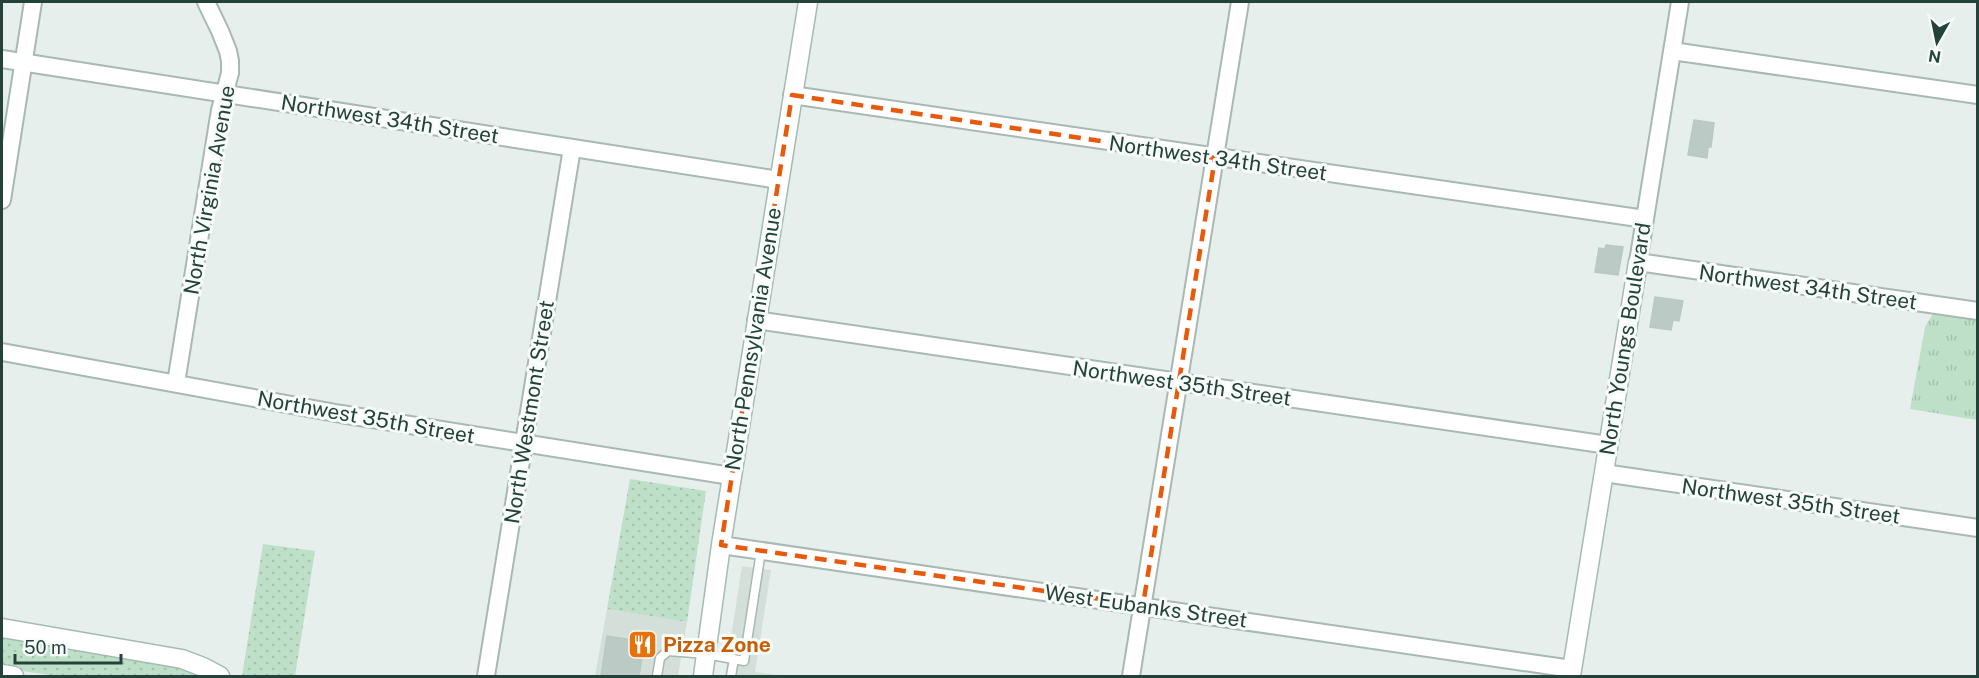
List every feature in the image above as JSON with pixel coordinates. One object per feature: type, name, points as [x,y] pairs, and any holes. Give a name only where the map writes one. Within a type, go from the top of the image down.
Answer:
[{"type":"main road","name":"North Pennsylvania Avenue","points":[[703,676],[720,545],[808,2]]},
{"type":"main road","name":"North Youngs Boulevard","points":[[1572,673],[1638,262]]},
{"type":"main road","points":[[2,627],[182,659],[220,676]]},
{"type":"main road","points":[[2,674],[14,676]]},
{"type":"street","points":[[2,200],[33,2]]},
{"type":"street","name":"North Virginia Avenue","points":[[176,383],[220,110],[230,73],[228,51],[206,2]]},
{"type":"street","points":[[1131,676],[1240,2]]},
{"type":"street","name":"North Youngs Boulevard","points":[[1638,262],[1680,2]]},
{"type":"street","points":[[1672,51],[1977,95]]},
{"type":"street","name":"Northwest 34th Street","points":[[2,59],[779,180]]},
{"type":"street","name":"Northwest 34th Street","points":[[792,95],[1645,219]]},
{"type":"street","name":"North Westmont Street","points":[[486,676],[572,148]]},
{"type":"street","name":"Northwest 34th Street","points":[[1638,262],[1977,311]]},
{"type":"street","name":"Northwest 35th Street","points":[[756,320],[1608,445]]},
{"type":"street","name":"Northwest 35th Street","points":[[2,352],[341,414],[731,476]]},
{"type":"street","name":"Northwest 35th Street","points":[[1604,473],[1977,528]]},
{"type":"street","name":"West Eubanks Street","points":[[720,545],[1143,605],[1572,673]]},
{"type":"lane","points":[[657,676],[660,658],[668,651],[706,654],[744,661],[760,551]]},
{"type":"lane","points":[[731,676],[734,659]]},
{"type":"highlighted area","points":[[792,95],[1215,158],[1143,605],[721,545]]},
{"type":"shaded area","points":[[742,566],[771,570],[755,672],[785,676],[725,676]]},
{"type":"shaded area","points":[[607,609],[687,622],[678,676],[595,676]]},
{"type":"green space","points":[[1935,310],[1977,317],[1977,420],[1910,409],[1925,327]]},
{"type":"green space","points":[[630,479],[706,491],[687,622],[607,609]]},
{"type":"green space","points":[[263,544],[315,551],[295,676],[242,676]]},
{"type":"green space","points":[[2,635],[153,660],[201,676],[56,676],[2,668]]},
{"type":"building","points":[[1694,120],[1714,123],[1707,158],[1688,155]]},
{"type":"building","points":[[1606,245],[1623,247],[1618,275],[1595,272],[1599,248],[1605,249]]},
{"type":"building","points":[[1655,297],[1683,301],[1679,321],[1673,320],[1671,330],[1650,327]]},
{"type":"building","points":[[607,636],[633,640],[634,636],[645,638],[639,676],[601,676]]},
{"type":"place","name":"Pizza Zone","points":[[642,644]]}]
